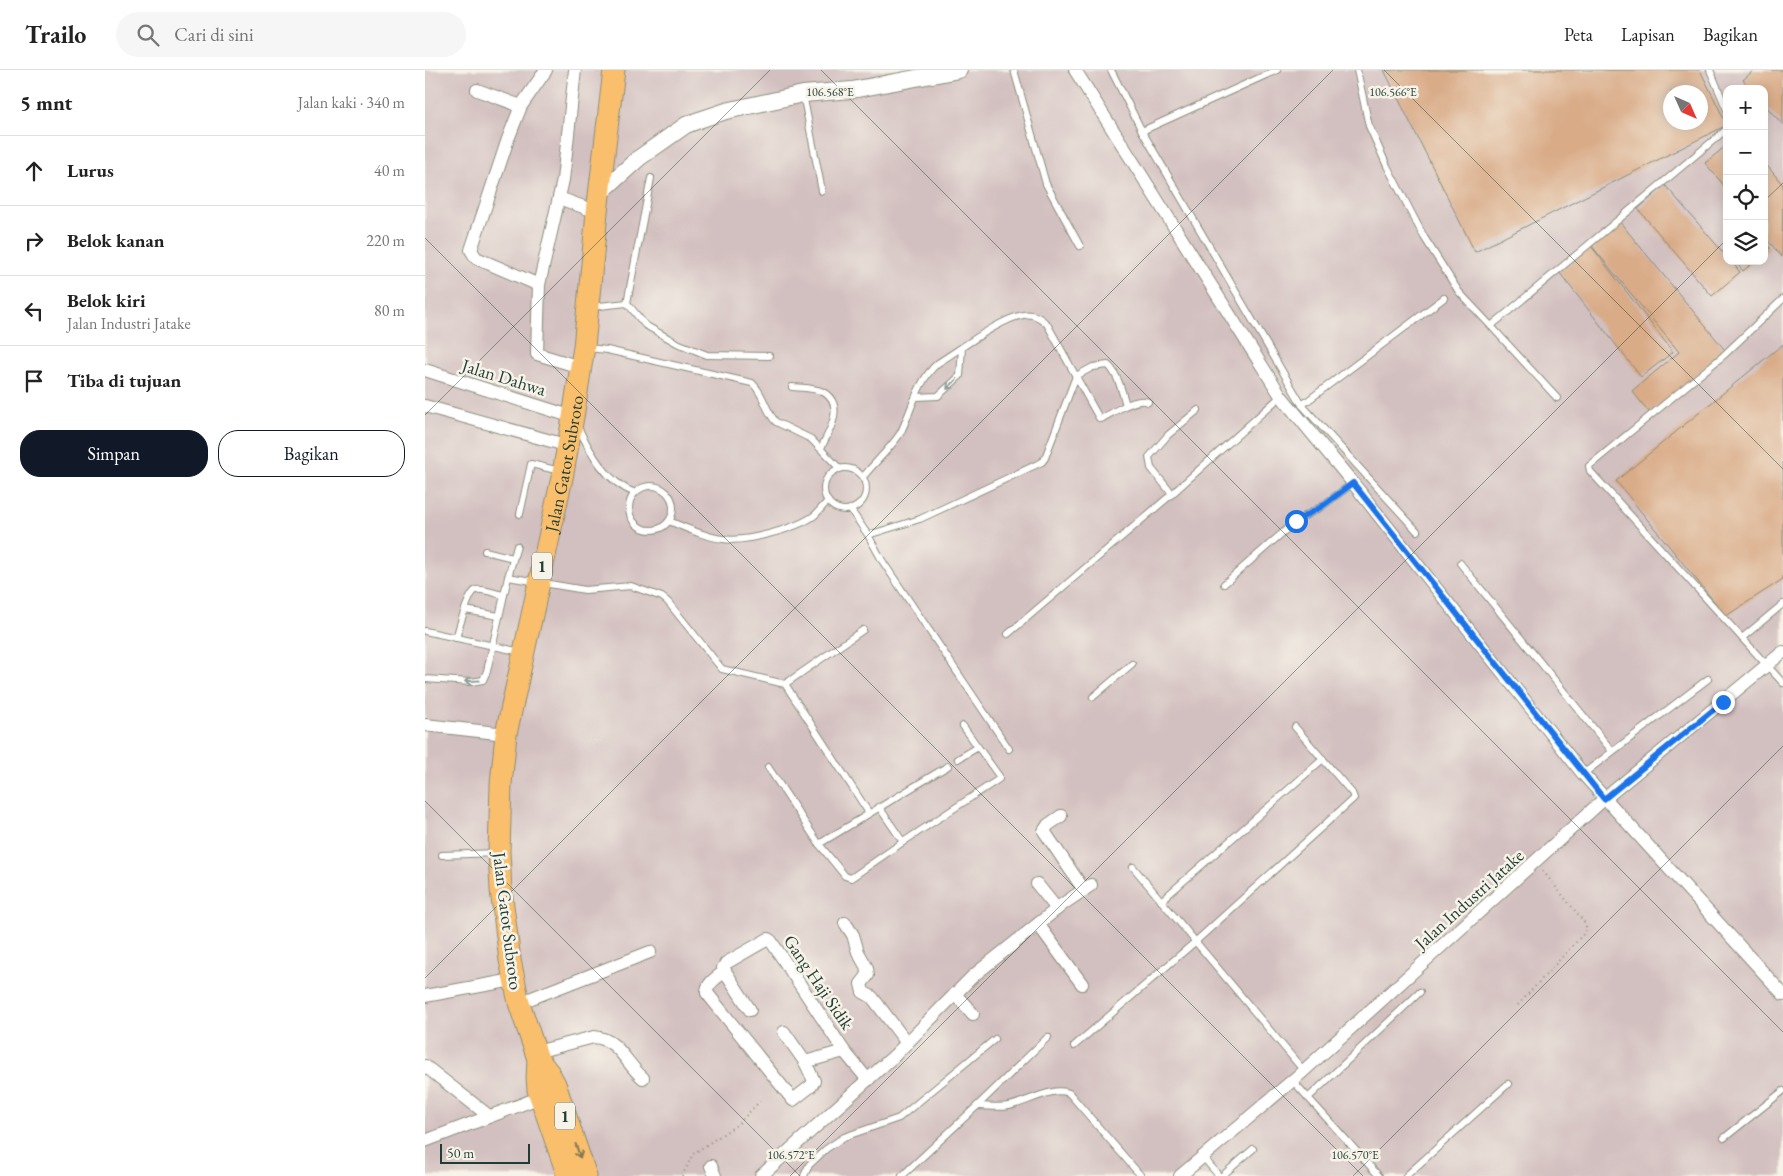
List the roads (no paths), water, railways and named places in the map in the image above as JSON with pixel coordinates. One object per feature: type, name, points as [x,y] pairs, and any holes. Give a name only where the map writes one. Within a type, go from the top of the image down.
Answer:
[{"type":"highway","name":"Jalan Gatot Subroto","points":[[586,1176],[555,1084],[537,1056],[519,1003],[513,980],[501,890],[499,852],[501,784],[506,734],[569,446],[582,357],[614,70]]},
{"type":"highway","name":"Jalan Gatot Subroto","points":[[537,1056],[537,1078],[541,1097],[568,1176]]},
{"type":"street","points":[[539,285],[476,258],[471,252],[508,139],[521,106],[546,70]]},
{"type":"street","points":[[575,70],[563,180],[539,285],[537,354],[582,357]]},
{"type":"street","points":[[559,198],[599,202],[639,158],[687,125],[726,112],[803,94],[852,90],[959,70]]},
{"type":"street","points":[[1075,70],[1281,396],[1353,483],[1583,774],[1783,994]]},
{"type":"street","points":[[477,90],[521,106]]},
{"type":"street","name":"Jalan Dahwa","points":[[425,370],[573,417]]},
{"type":"street","points":[[425,406],[569,446]]},
{"type":"street","name":"Jalan Industri Jatake","points":[[1180,1176],[1293,1081],[1536,863],[1604,799],[1783,652]]},
{"type":"street","points":[[425,725],[506,734]]},
{"type":"street","points":[[761,1176],[868,1080],[973,976],[1057,909],[1087,888],[1045,831],[1047,825],[1061,816]]},
{"type":"street","points":[[1037,884],[1057,909]]},
{"type":"street","points":[[845,923],[853,935],[858,952],[867,968],[868,975],[861,984],[863,992],[872,997],[907,1043]]},
{"type":"street","points":[[1038,924],[1082,984]]},
{"type":"street","name":"Gang Haji Sidik","points":[[725,971],[723,968],[726,963],[765,939],[770,940],[844,1051],[868,1080]]},
{"type":"street","points":[[519,1003],[650,952]]},
{"type":"street","points":[[750,1010],[725,971],[707,987],[707,993],[793,1100],[815,1081],[805,1062],[783,1032]]},
{"type":"street","points":[[425,996],[513,980]]},
{"type":"street","points":[[955,994],[973,1014]]},
{"type":"street","points":[[537,1056],[594,1037],[603,1038],[615,1045],[635,1072],[643,1078]]},
{"type":"street","points":[[805,1062],[844,1051]]},
{"type":"street","points":[[425,1066],[489,1116]]},
{"type":"street","points":[[425,1141],[541,1097]]},
{"type":"lane","points":[[1014,70],[1046,184],[1080,246]]},
{"type":"lane","points":[[1111,70],[1142,132],[1302,405],[1417,531]]},
{"type":"lane","points":[[1142,132],[1277,70]]},
{"type":"lane","points":[[1357,70],[1369,126],[1419,228],[1459,292],[1557,398]]},
{"type":"lane","points":[[1710,70],[1723,101]]},
{"type":"lane","points":[[803,94],[822,191]]},
{"type":"lane","points":[[1491,326],[1726,130]]},
{"type":"lane","points":[[627,303],[651,178]]},
{"type":"lane","points":[[1302,405],[1444,298]]},
{"type":"lane","points":[[1783,299],[1723,356],[1589,466],[1590,471],[1783,683]]},
{"type":"lane","points":[[587,308],[627,303]]},
{"type":"lane","points":[[627,303],[645,324],[677,343],[707,355],[769,356]]},
{"type":"lane","points":[[863,477],[900,434],[930,370],[938,363],[1007,320],[1022,315],[1039,317],[1047,324],[1100,419],[1126,405],[1142,400],[1148,402]]},
{"type":"lane","points":[[916,397],[938,396],[960,376],[962,348]]},
{"type":"lane","points":[[582,357],[607,350],[752,384],[757,389],[776,422],[811,439],[840,469]]},
{"type":"lane","points":[[868,535],[920,519],[1041,462],[1045,458],[1076,376],[1093,367],[1108,365],[1112,368],[1126,405]]},
{"type":"lane","points":[[793,387],[823,392],[830,398],[834,406],[835,420],[821,448]]},
{"type":"lane","points":[[1009,634],[1172,494],[1281,396]]},
{"type":"lane","points":[[1172,494],[1151,468],[1149,457],[1168,435],[1198,410]]},
{"type":"lane","points":[[573,417],[587,446],[609,475],[623,488],[635,493]]},
{"type":"lane","points":[[520,514],[531,464],[563,472]]},
{"type":"lane","points":[[848,468],[856,471],[863,477],[866,490],[861,502],[850,509],[834,506],[828,501],[825,493],[824,486],[827,478],[833,472],[840,469],[848,468]]},
{"type":"lane","points":[[1224,584],[1296,521],[1321,507],[1353,483]]},
{"type":"lane","points":[[655,486],[665,491],[671,500],[673,510],[669,521],[659,528],[647,530],[637,525],[630,515],[629,503],[635,493],[644,487],[655,486]]},
{"type":"lane","points":[[669,521],[724,540],[750,537],[799,524],[815,514],[828,501]]},
{"type":"lane","points":[[850,509],[868,535],[883,562],[1009,749]]},
{"type":"lane","points":[[425,679],[471,682],[483,680],[487,672],[503,595],[517,546]]},
{"type":"lane","points":[[485,551],[513,558]]},
{"type":"lane","points":[[1460,563],[1611,751]]},
{"type":"lane","points":[[508,576],[585,590],[631,586],[662,598],[668,602],[722,669],[785,684],[869,813]]},
{"type":"lane","points":[[456,638],[473,592],[477,590],[503,595]]},
{"type":"lane","points":[[1742,638],[1783,604]]},
{"type":"lane","points":[[465,610],[499,616]]},
{"type":"lane","points":[[785,684],[863,630]]},
{"type":"lane","points":[[425,631],[524,652]]},
{"type":"lane","points":[[1093,697],[1132,664]]},
{"type":"lane","points":[[1583,774],[1708,679]]},
{"type":"lane","points":[[768,767],[819,844],[845,876],[851,878],[999,779],[999,776],[963,726]]},
{"type":"lane","points":[[1074,1046],[1195,942],[1354,798],[1352,793],[1295,727]]},
{"type":"lane","points":[[958,759],[978,747]]},
{"type":"lane","points":[[1161,901],[1323,759]]},
{"type":"lane","points":[[819,844],[948,766]]},
{"type":"lane","points":[[879,807],[903,842]]},
{"type":"lane","points":[[442,855],[499,852]]},
{"type":"lane","points":[[1133,867],[1303,1071]]},
{"type":"lane","points":[[1308,1098],[1420,992]]},
{"type":"lane","points":[[902,1176],[1048,1037]]},
{"type":"lane","points":[[804,1176],[809,1166],[826,1149],[845,1137],[899,1118],[995,1039]]},
{"type":"lane","points":[[1293,1081],[1379,1176]]},
{"type":"lane","points":[[1406,1176],[1508,1084]]},
{"type":"lane","points":[[977,1106],[1008,1106],[1055,1092],[1066,1091],[1141,1176]]},
{"type":"lane","points":[[1724,1138],[1783,1091]]},
{"type":"lane","points":[[1203,1157],[1220,1176],[1253,1149]]}]
